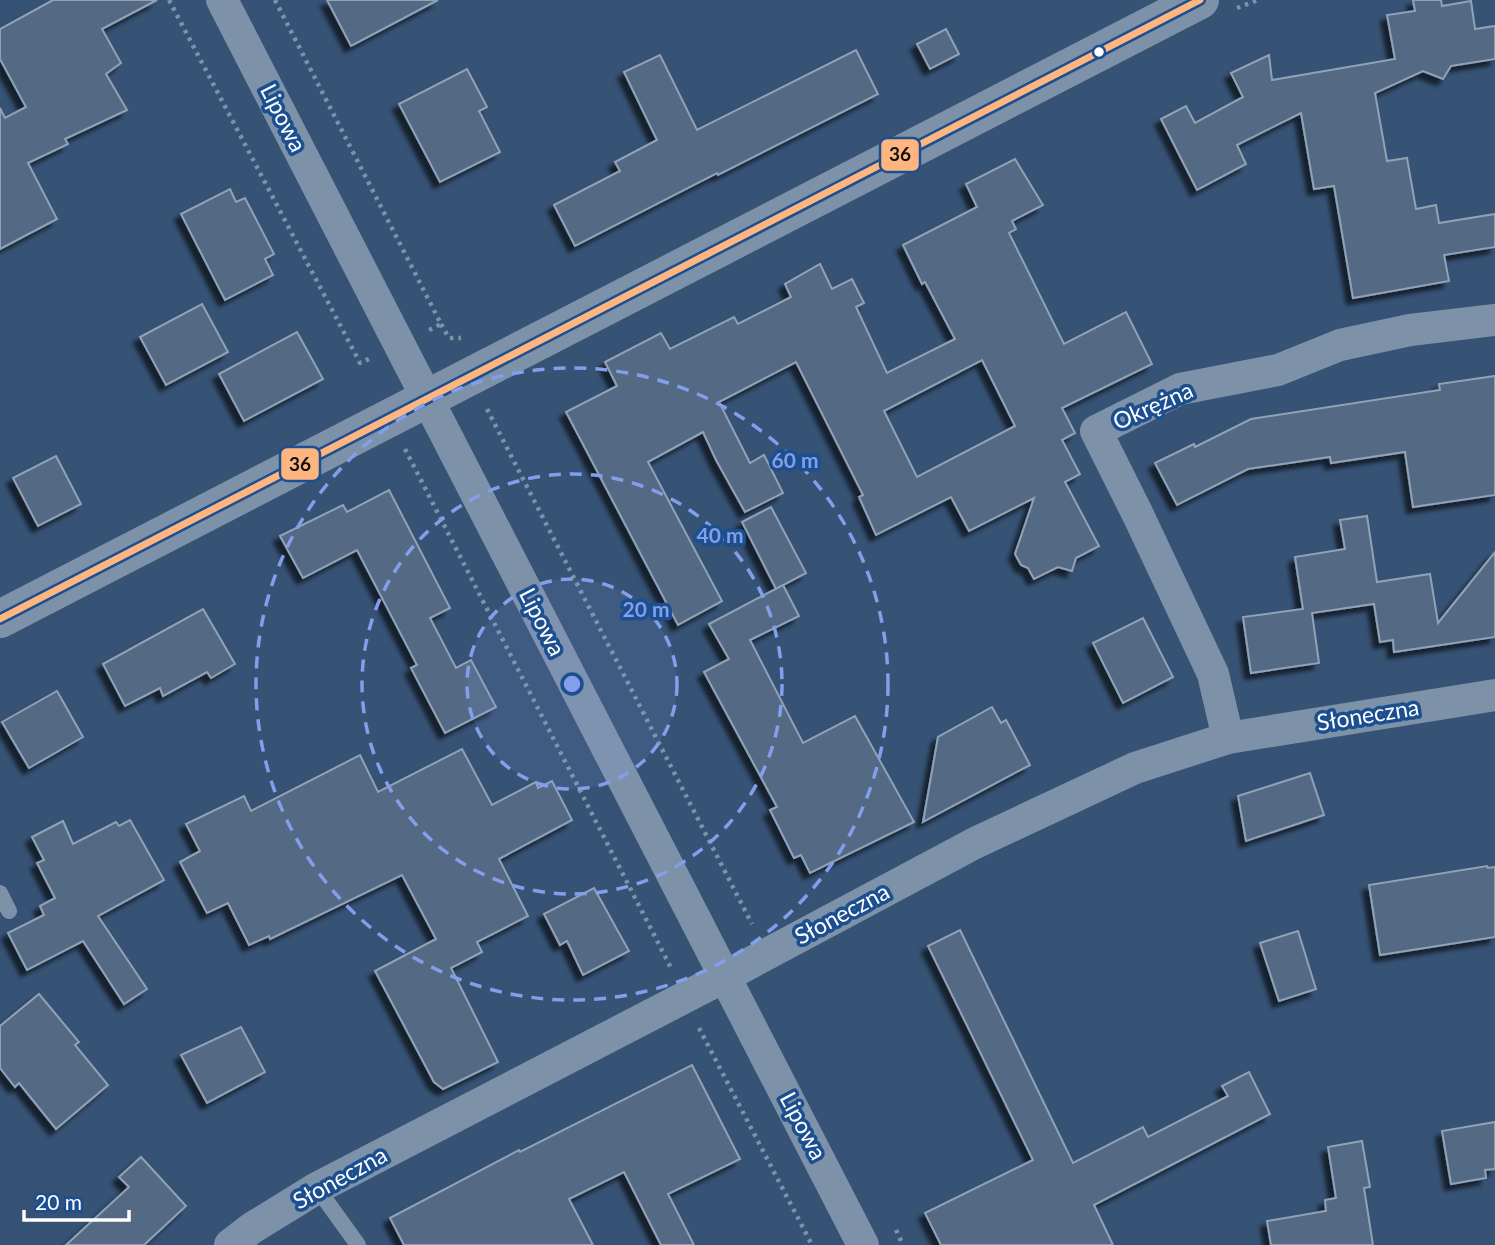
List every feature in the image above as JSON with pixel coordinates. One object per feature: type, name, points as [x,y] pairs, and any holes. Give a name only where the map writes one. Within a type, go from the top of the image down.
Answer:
[{"type":"street","name":"Lipowa","points":[[222,0],[863,1245]]},
{"type":"street","points":[[0,619],[1200,0]]},
{"type":"street","name":"Okrężna","points":[[1228,738],[1213,674],[1096,431],[1180,389],[1278,370],[1352,342],[1410,330],[1495,320]]},
{"type":"street","name":"Słoneczna","points":[[230,1245],[251,1228],[317,1188],[675,991],[724,977],[975,843],[1110,779],[1182,751],[1228,738],[1495,695]]},
{"type":"lane","points":[[0,894],[9,911]]},
{"type":"lane","points":[[317,1188],[358,1245]]},
{"type":"path","points":[[169,0],[360,363],[441,324],[275,0]]},
{"type":"path","points":[[484,403],[755,930],[769,952]]},
{"type":"path","points":[[398,437],[675,991],[685,1027],[696,1022],[812,1245]]},
{"type":"path","points":[[893,1225],[903,1245]]},
{"type":"building","points":[[53,0],[157,0],[102,29],[121,63],[106,74],[127,110],[65,139],[68,144],[28,163],[57,219],[0,249],[0,108],[5,118],[26,107],[0,59],[0,29]]},
{"type":"building","points":[[327,0],[438,0],[351,46]]},
{"type":"building","points":[[1413,0],[1441,0],[1442,6],[1471,1],[1475,29],[1495,26],[1495,59],[1451,66],[1443,79],[1423,71],[1375,93],[1387,161],[1407,158],[1416,209],[1436,205],[1439,223],[1495,214],[1495,247],[1444,255],[1449,281],[1353,298],[1334,186],[1314,189],[1301,113],[1237,145],[1246,164],[1197,190],[1161,119],[1186,106],[1195,123],[1243,97],[1231,73],[1269,55],[1272,80],[1395,59],[1387,15],[1415,11]]},
{"type":"building","points":[[946,29],[959,54],[930,69],[917,44]]},
{"type":"building","points":[[856,50],[878,94],[575,246],[554,205],[620,171],[615,162],[657,140],[624,72],[660,55],[697,130]]},
{"type":"building","points":[[467,69],[487,107],[479,111],[500,152],[440,182],[399,104]]},
{"type":"building","points":[[1015,159],[1043,205],[1012,221],[1016,229],[1009,233],[1064,344],[1126,312],[1152,364],[1062,408],[1075,433],[1062,440],[1080,474],[1065,482],[1099,546],[1076,558],[1072,571],[1058,567],[1034,579],[1015,554],[1034,498],[969,531],[951,497],[876,535],[859,497],[863,495],[796,362],[719,402],[750,463],[764,455],[783,493],[745,512],[703,432],[648,462],[722,601],[678,625],[566,412],[617,386],[605,362],[661,333],[670,349],[734,317],[738,324],[791,297],[785,284],[820,264],[832,289],[852,279],[864,303],[856,307],[887,373],[955,339],[925,282],[922,284],[903,245],[977,207],[966,184]],"holes":[[[982,360],[1015,426],[917,477],[884,411]]]},
{"type":"building","points":[[230,189],[236,202],[245,198],[274,254],[265,259],[273,275],[225,300],[181,214]]},
{"type":"building","points":[[202,304],[228,352],[166,385],[140,337]]},
{"type":"building","points":[[297,332],[323,379],[244,421],[219,374]]},
{"type":"building","points":[[1495,376],[1495,495],[1413,507],[1405,452],[1331,463],[1330,457],[1248,469],[1177,505],[1155,463],[1194,444],[1195,447],[1251,419],[1440,390],[1439,384]]},
{"type":"building","points":[[56,456],[81,504],[38,526],[13,478]]},
{"type":"building","points":[[389,490],[450,608],[430,618],[456,668],[471,660],[496,707],[445,733],[411,668],[417,665],[357,550],[303,578],[280,536],[343,505],[347,512]]},
{"type":"building","points":[[771,507],[806,573],[776,589],[742,522]]},
{"type":"building","points":[[1367,516],[1377,582],[1430,574],[1438,623],[1495,552],[1495,637],[1394,652],[1393,640],[1380,642],[1374,604],[1312,613],[1319,663],[1251,673],[1243,617],[1303,609],[1295,557],[1345,549],[1340,520]]},
{"type":"building","points":[[783,585],[799,616],[750,640],[803,743],[855,716],[914,822],[810,873],[801,855],[794,858],[770,810],[777,807],[704,672],[729,659],[709,624]]},
{"type":"building","points":[[203,609],[235,664],[211,678],[207,672],[163,696],[160,688],[125,706],[103,664]]},
{"type":"building","points":[[1143,618],[1173,677],[1123,703],[1093,643]]},
{"type":"building","points":[[57,691],[83,737],[29,768],[2,722]]},
{"type":"building","points":[[992,707],[1001,723],[1006,720],[1030,765],[923,822],[938,737]]},
{"type":"building","points":[[462,749],[492,805],[536,782],[538,788],[552,781],[572,820],[499,859],[528,916],[477,942],[482,952],[451,968],[498,1062],[443,1089],[434,1082],[375,971],[436,939],[402,875],[270,939],[269,936],[249,945],[228,903],[207,913],[180,862],[200,851],[186,824],[244,796],[251,811],[360,755],[378,792]]},
{"type":"building","points":[[1310,773],[1324,815],[1246,841],[1238,796]]},
{"type":"building","points":[[130,820],[164,880],[98,916],[147,989],[124,1004],[83,941],[27,970],[8,933],[44,915],[40,906],[55,898],[37,863],[44,860],[32,837],[63,821],[73,844],[116,822],[119,826]]},
{"type":"building","points":[[1487,866],[1495,867],[1495,937],[1380,955],[1369,885]]},
{"type":"building","points":[[594,888],[629,951],[583,975],[567,941],[560,945],[544,914]]},
{"type":"building","points":[[960,930],[1073,1163],[1143,1127],[1148,1137],[1228,1096],[1222,1086],[1249,1072],[1270,1114],[1094,1205],[1113,1245],[941,1245],[925,1213],[1033,1160],[928,946]]},
{"type":"building","points":[[1298,931],[1316,989],[1279,1001],[1260,943]]},
{"type":"building","points":[[39,994],[79,1042],[75,1045],[108,1085],[56,1129],[19,1083],[15,1087],[0,1068],[0,1026]]},
{"type":"building","points":[[241,1027],[265,1072],[207,1103],[181,1055]]},
{"type":"building","points":[[692,1065],[740,1159],[668,1194],[694,1245],[661,1245],[624,1172],[569,1199],[593,1245],[404,1245],[390,1218],[519,1150],[520,1152]]},
{"type":"building","points":[[1495,1122],[1495,1169],[1485,1170],[1486,1178],[1451,1184],[1442,1131]]},
{"type":"building","points":[[1362,1141],[1370,1187],[1364,1188],[1373,1245],[1271,1245],[1267,1221],[1326,1211],[1325,1200],[1336,1198],[1328,1147]]},
{"type":"building","points":[[141,1157],[186,1206],[144,1245],[66,1245],[129,1187],[119,1177]]},
{"type":"transit line","name":"36","points":[[0,619],[1200,0]]}]
